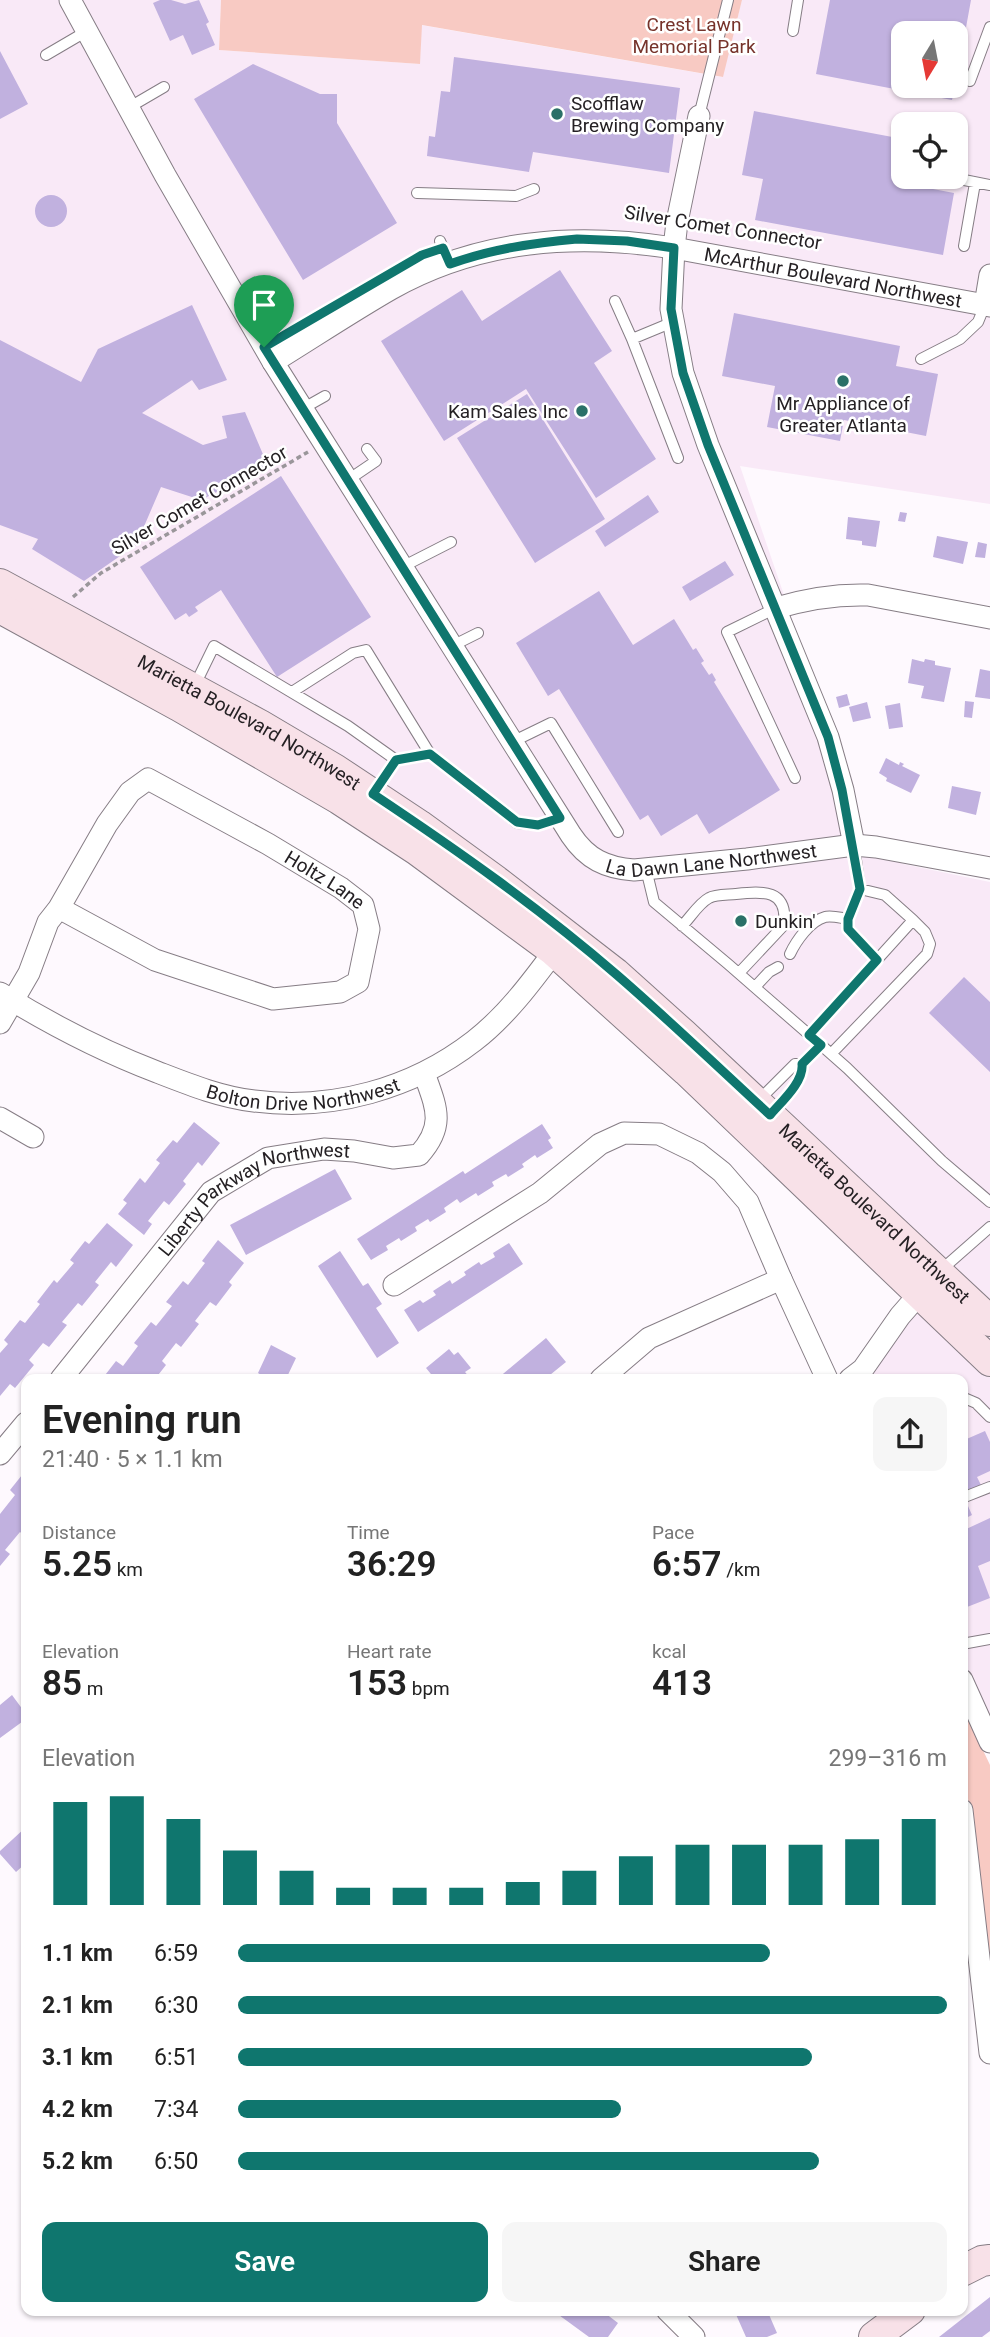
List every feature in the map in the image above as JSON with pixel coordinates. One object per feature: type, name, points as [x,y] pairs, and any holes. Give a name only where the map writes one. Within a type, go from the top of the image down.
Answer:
[{"type":"main road","name":"Marietta Boulevard Northwest","points":[[0,584],[260,724],[373,794],[441,841],[561,943],[654,1008],[763,1109],[929,1284],[990,1321]]},
{"type":"main road","points":[[0,608],[180,706],[339,799],[561,943],[687,1071],[929,1284],[990,1362]]},
{"type":"main road","points":[[968,2269],[990,2260]]},
{"type":"main road","points":[[874,2337],[902,2316]]},
{"type":"street","name":"La Dawn Lane Northwest","points":[[70,0],[128,108],[273,362],[565,826],[591,858],[615,869],[646,869],[854,845],[990,868]]},
{"type":"street","points":[[699,116],[674,248],[671,309],[683,373],[708,445],[828,737],[854,845]]},
{"type":"street","name":"McArthur Boulevard Northwest","points":[[273,362],[392,289],[450,264],[478,254],[527,244],[577,239],[627,241],[674,248],[987,305]]},
{"type":"street","points":[[987,305],[990,275]]},
{"type":"street","points":[[776,608],[800,601],[848,594],[867,595],[990,618]]},
{"type":"street","name":"Holtz Lane","points":[[0,1023],[7,997],[29,972],[48,922],[59,908],[107,824],[130,792],[148,779],[268,844],[341,888],[363,905],[369,929],[358,982],[341,992],[273,999],[155,960],[59,908]]},
{"type":"street","name":"Bolton Drive Northwest","points":[[7,997],[38,1017],[118,1057],[202,1089],[251,1101],[307,1103],[337,1100],[377,1091],[424,1073],[475,1040],[494,1024],[561,943]]},
{"type":"street","name":"Liberty Parkway Northwest","points":[[65,1374],[211,1192],[268,1158],[324,1149],[393,1158],[419,1155],[432,1140],[438,1119],[424,1073]]},
{"type":"street","points":[[0,1118],[33,1137]]},
{"type":"street","points":[[394,1285],[540,1193],[600,1144],[624,1133],[659,1134],[698,1153],[722,1172],[748,1202],[825,1374]]},
{"type":"street","points":[[607,1374],[649,1338],[781,1279]]},
{"type":"street","points":[[856,1374],[863,1369],[900,1316],[929,1284]]},
{"type":"street","points":[[0,1454],[21,1429]]},
{"type":"street","points":[[968,1695],[990,1742]]},
{"type":"street","points":[[968,1862],[990,2053]]},
{"type":"street","points":[[673,2316],[694,2337]]},
{"type":"lane","points":[[699,116],[728,0]]},
{"type":"lane","points":[[793,31],[798,0]]},
{"type":"lane","points":[[970,81],[990,27]]},
{"type":"lane","points":[[46,55],[87,31]]},
{"type":"lane","points":[[128,108],[164,88]]},
{"type":"lane","points":[[968,181],[990,186]]},
{"type":"lane","points":[[964,246],[975,183]]},
{"type":"lane","points":[[417,193],[516,196],[534,189]]},
{"type":"lane","points":[[440,240],[450,264]]},
{"type":"lane","points":[[615,301],[678,458]]},
{"type":"lane","points":[[921,359],[960,339],[978,322],[987,305]]},
{"type":"lane","points":[[632,339],[673,322]]},
{"type":"lane","points":[[302,409],[325,396]]},
{"type":"lane","points":[[348,480],[376,461],[368,449]]},
{"type":"lane","points":[[402,567],[451,542]]},
{"type":"lane","points":[[776,608],[727,632],[795,778]]},
{"type":"lane","points":[[452,646],[478,633]]},
{"type":"lane","points":[[194,688],[214,646],[348,726],[396,760],[430,754]]},
{"type":"lane","points":[[292,692],[353,653],[366,650],[430,754],[517,822],[565,826]]},
{"type":"lane","points":[[512,741],[551,723],[618,832]]},
{"type":"lane","points":[[373,794],[396,760]]},
{"type":"lane","points":[[854,845],[860,889],[848,919],[848,929],[877,960]]},
{"type":"lane","points":[[646,869],[654,902],[821,1045],[942,1161],[990,1202]]},
{"type":"lane","points":[[831,1054],[927,954],[930,944],[925,932],[886,895],[860,889]]},
{"type":"lane","points":[[682,926],[709,897],[757,891],[769,892],[777,897],[783,905],[784,925],[739,973]]},
{"type":"lane","points":[[789,949],[826,916],[848,919]]},
{"type":"lane","points":[[809,1035],[913,920]]},
{"type":"lane","points":[[755,987],[774,966]]},
{"type":"lane","points":[[763,1109],[795,1064],[802,1064],[821,1045]]},
{"type":"lane","points":[[763,1109],[798,1080],[803,1073],[802,1064]]},
{"type":"lane","points":[[929,1284],[990,1227]]},
{"type":"lane","points":[[968,1400],[976,1403],[990,1418]]},
{"type":"lane","points":[[968,1496],[990,1487]]},
{"type":"lane","points":[[968,1643],[990,1639]]},
{"type":"path","name":"Silver Comet Connector","points":[[65,603],[101,573],[308,453],[301,442]]},
{"type":"shaded area","points":[[0,0],[221,0],[219,50],[420,64],[421,25],[722,77],[742,0],[990,0],[990,504],[740,466],[862,842],[903,864],[990,882],[990,1719],[968,1675],[968,1374],[856,1374],[932,1287],[400,843],[0,602]]},
{"type":"green space","name":"Crest Lawn Memorial Park","points":[[221,0],[742,0],[723,77],[422,25],[420,64],[219,50]]},
{"type":"green space","points":[[968,1719],[990,1765],[990,2024],[968,1798]]},
{"type":"building","points":[[160,0],[185,4],[199,0],[215,45],[192,55],[183,35],[170,41],[153,3]]},
{"type":"building","points":[[830,0],[971,0],[967,21],[891,21],[891,88],[816,74]]},
{"type":"building","points":[[0,51],[28,104],[0,119]]},
{"type":"building","name":"Scofflaw Brewing Company","points":[[454,57],[680,88],[669,173],[533,152],[529,172],[427,156],[429,136],[435,137],[441,91],[450,92]]},
{"type":"building","points":[[253,64],[320,94],[337,94],[337,123],[397,223],[303,280],[194,99]]},
{"type":"building","points":[[754,111],[891,137],[891,189],[933,189],[954,193],[943,255],[755,220],[763,179],[742,175]]},
{"type":"building","points":[[51,195],[63,199],[67,211],[63,223],[51,227],[39,223],[35,211],[39,199]]},
{"type":"building","name":"Kam Sales Inc","points":[[560,270],[612,351],[594,363],[656,459],[596,498],[526,389],[444,441],[381,341],[462,290],[482,321]]},
{"type":"building","points":[[192,305],[227,380],[199,390],[192,380],[142,413],[203,445],[227,438],[222,416],[245,412],[268,466],[201,500],[161,487],[136,545],[84,581],[32,549],[38,539],[0,525],[0,340],[81,382],[98,349]]},
{"type":"building","name":"Mr Appliance of Greater Atlanta","points":[[734,313],[900,346],[896,366],[938,374],[926,436],[844,420],[840,441],[767,427],[775,386],[722,376]]},
{"type":"building","points":[[527,394],[605,519],[535,563],[457,438]]},
{"type":"building","points":[[281,476],[371,617],[277,677],[221,590],[195,607],[198,611],[189,617],[186,613],[175,620],[140,567]]},
{"type":"building","points":[[648,495],[659,512],[605,547],[595,531]]},
{"type":"building","points":[[900,512],[907,513],[905,522],[898,521]]},
{"type":"building","points":[[848,517],[880,521],[876,547],[862,545],[862,541],[846,539]]},
{"type":"building","points":[[937,536],[968,542],[963,564],[933,557]]},
{"type":"building","points":[[978,542],[987,544],[985,558],[975,557]]},
{"type":"building","points":[[725,561],[734,575],[690,601],[682,587]]},
{"type":"building","points":[[599,591],[633,645],[674,619],[693,650],[696,648],[709,675],[712,673],[716,680],[714,682],[780,790],[709,834],[697,814],[661,836],[648,815],[640,820],[559,689],[548,696],[516,643]]},
{"type":"building","points":[[912,659],[935,661],[935,665],[951,668],[944,702],[921,698],[924,686],[908,683]]},
{"type":"building","points":[[980,669],[990,671],[990,699],[975,697]]},
{"type":"building","points":[[847,694],[850,705],[839,708],[836,697]]},
{"type":"building","points":[[965,701],[974,702],[972,718],[964,717]]},
{"type":"building","points":[[867,702],[871,718],[853,722],[849,707]]},
{"type":"building","points":[[900,703],[903,727],[889,729],[885,706]]},
{"type":"building","points":[[886,758],[899,765],[900,762],[904,764],[902,766],[920,775],[911,793],[886,781],[887,778],[879,773]]},
{"type":"building","points":[[952,786],[981,792],[976,815],[948,808]]},
{"type":"building","points":[[964,977],[990,1002],[990,1072],[929,1013]]},
{"type":"building","points":[[194,1122],[220,1143],[202,1166],[198,1162],[183,1181],[186,1184],[169,1205],[164,1201],[148,1221],[152,1224],[144,1235],[118,1214],[127,1203],[123,1200],[140,1178],[145,1183],[160,1163],[156,1160],[173,1140],[177,1143]]},
{"type":"building","points":[[542,1124],[551,1138],[548,1140],[553,1148],[537,1158],[535,1155],[522,1164],[524,1167],[508,1177],[506,1174],[492,1182],[494,1186],[478,1196],[476,1193],[460,1203],[457,1199],[444,1208],[446,1212],[415,1227],[417,1231],[386,1246],[388,1250],[371,1260],[357,1239]]},
{"type":"building","points":[[335,1169],[352,1199],[246,1255],[230,1225]]},
{"type":"building","points":[[107,1223],[133,1245],[116,1267],[111,1262],[95,1282],[99,1285],[82,1306],[78,1303],[62,1322],[67,1325],[49,1347],[43,1343],[29,1360],[34,1365],[27,1374],[21,1374],[21,1381],[15,1388],[10,1384],[0,1396],[0,1353],[8,1344],[4,1340],[20,1320],[25,1323],[54,1280],[57,1283],[74,1263],[70,1260],[85,1241],[89,1244]]},
{"type":"building","points":[[218,1240],[244,1263],[229,1282],[232,1285],[216,1306],[210,1302],[195,1321],[199,1324],[181,1347],[176,1343],[162,1361],[166,1365],[159,1374],[106,1374],[116,1361],[123,1366],[138,1346],[134,1343],[151,1322],[156,1326],[172,1306],[166,1302],[183,1281],[188,1285],[205,1263],[202,1261]]},
{"type":"building","points":[[509,1243],[523,1264],[418,1332],[404,1310],[420,1300],[423,1303],[436,1295],[433,1291],[450,1280],[452,1284],[479,1262],[481,1265],[495,1257],[493,1253]]},
{"type":"building","points":[[340,1251],[363,1286],[368,1283],[382,1304],[376,1308],[399,1343],[377,1358],[318,1266]]},
{"type":"building","points":[[546,1338],[566,1362],[551,1374],[503,1374]]},
{"type":"building","points":[[271,1345],[296,1358],[288,1374],[258,1373]]},
{"type":"building","points":[[449,1349],[454,1355],[458,1352],[471,1368],[465,1372],[467,1374],[431,1374],[426,1368]]},
{"type":"building","points":[[985,1431],[990,1442],[990,1471],[977,1477],[983,1489],[969,1495],[968,1493],[968,1438]]},
{"type":"building","points":[[21,1476],[21,1533],[5,1550],[10,1554],[0,1566],[0,1514],[15,1495],[10,1490]]},
{"type":"building","points":[[990,1518],[990,1561],[978,1566],[990,1598],[968,1607],[968,1528]]},
{"type":"building","points":[[12,1695],[21,1707],[21,1723],[0,1738],[0,1705]]},
{"type":"building","points":[[21,1832],[21,1868],[16,1872],[0,1851]]},
{"type":"building","points":[[990,2297],[990,2331],[982,2337],[939,2337],[968,2316]]},
{"type":"building","points":[[560,2316],[609,2316],[618,2323],[608,2337],[589,2337]]},
{"type":"building","points":[[737,2316],[770,2316],[777,2333],[767,2337],[746,2337]]},
{"type":"place","name":"Scofflaw Brewing Company","points":[[557,114]]},
{"type":"place","name":"Mr Appliance of Greater Atlanta","points":[[843,381]]},
{"type":"place","name":"Kam Sales Inc","points":[[582,411]]},
{"type":"place","name":"Dunkin'","points":[[741,921]]},
{"type":"route","points":[[577,239],[627,241],[674,248],[671,309],[683,373],[708,445],[828,737],[854,845],[860,889],[848,919],[848,929],[877,960],[809,1035],[821,1045],[802,1064],[803,1073],[770,1115],[615,973],[567,934],[373,794],[396,760],[430,754],[517,822],[538,825],[560,818],[264,347],[389,273],[422,255],[443,248],[450,264],[478,254],[527,244],[577,239]]}]
